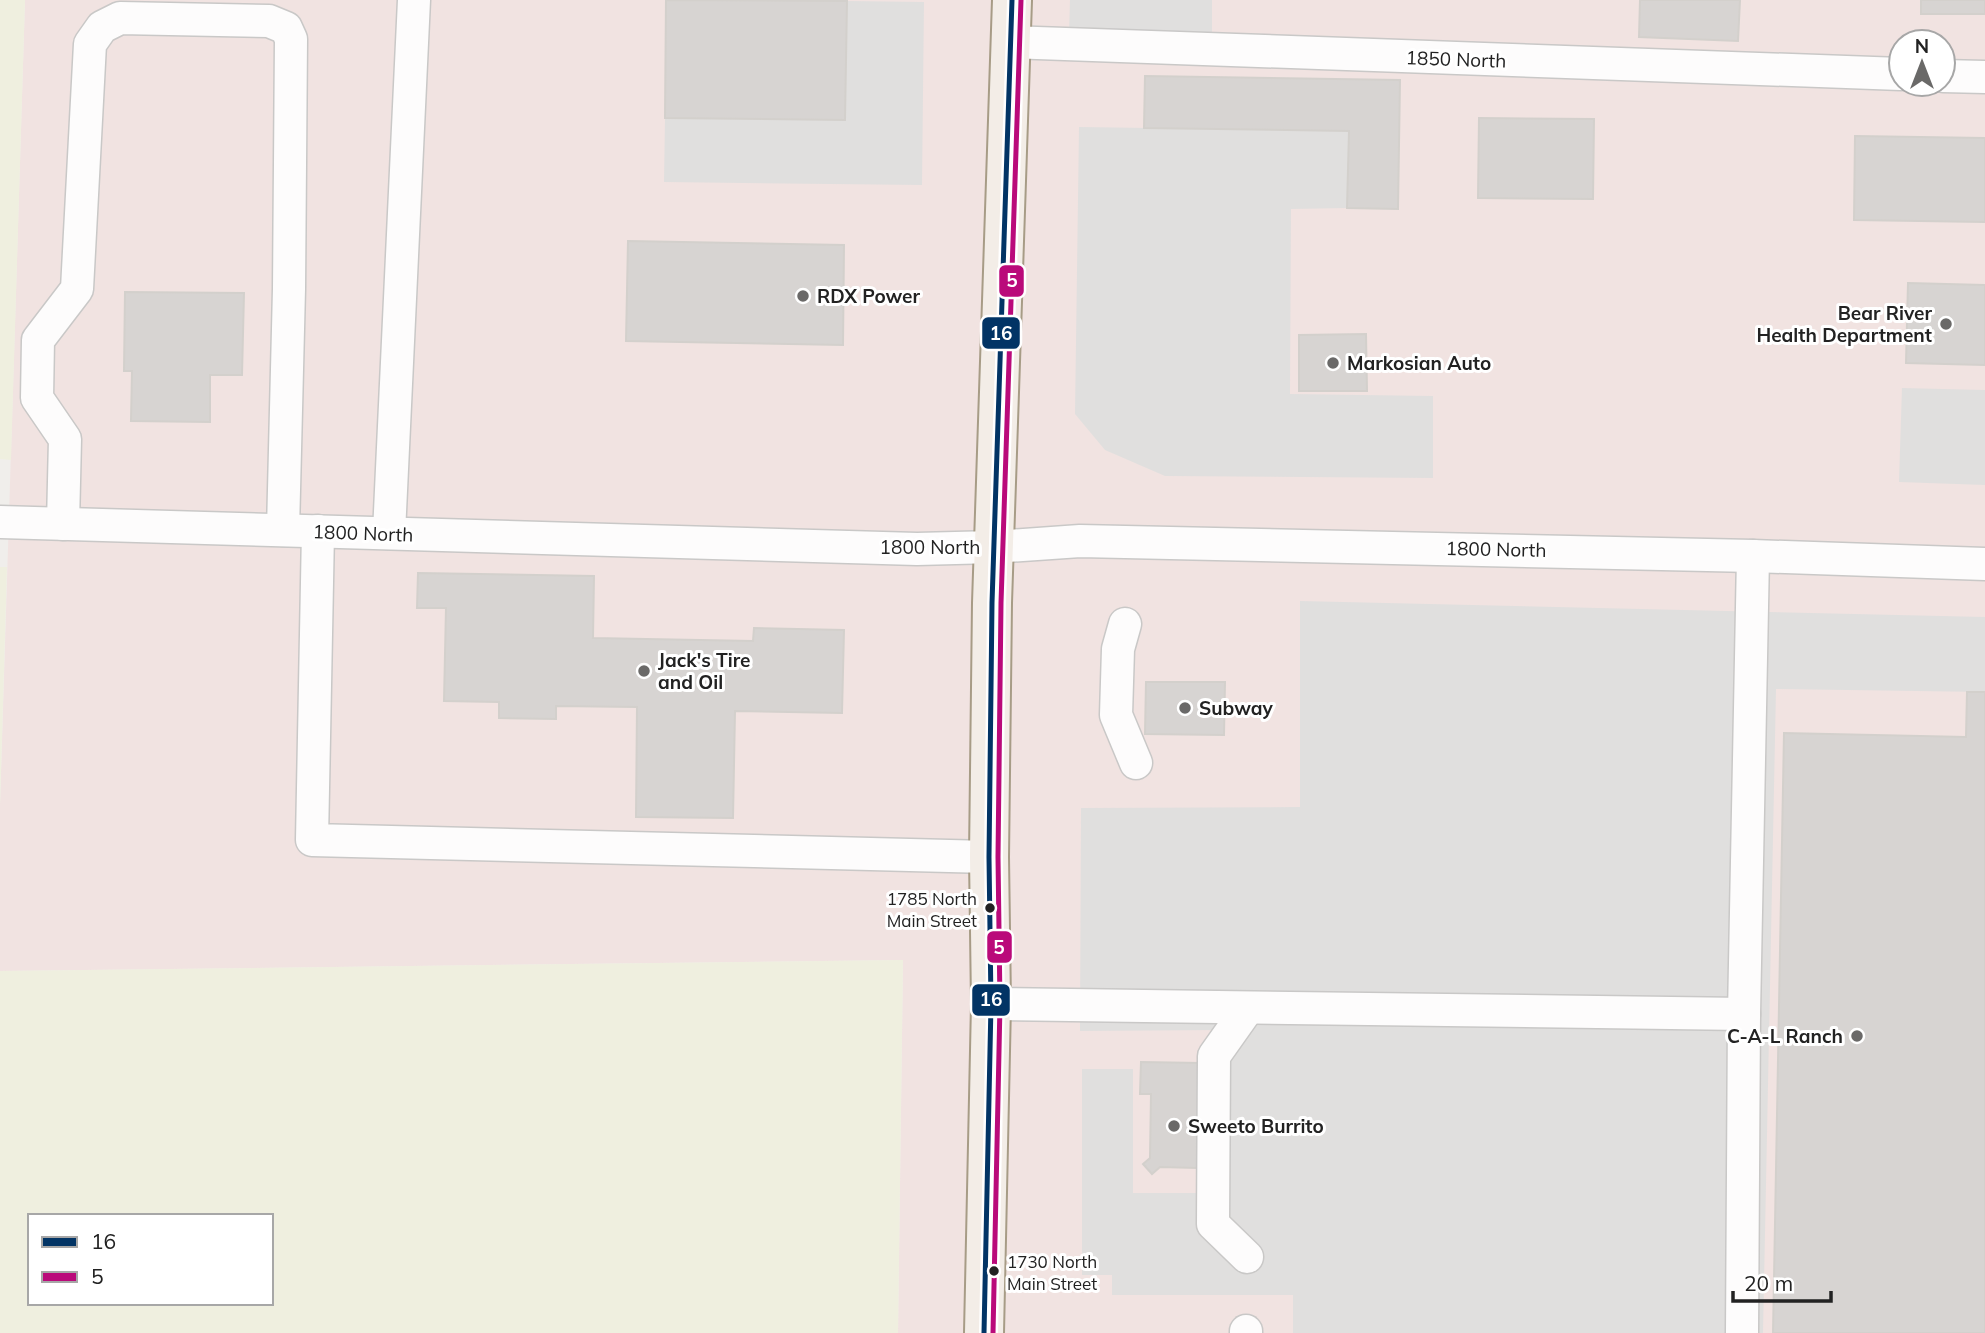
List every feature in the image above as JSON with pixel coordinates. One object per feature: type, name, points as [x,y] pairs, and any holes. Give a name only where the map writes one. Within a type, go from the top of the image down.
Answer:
[{"type":"main road","points":[[984,1333],[991,1004],[989,858],[994,547],[1012,0]]},
{"type":"street","points":[[389,533],[414,0]]},
{"type":"street","points":[[64,524],[65,439],[37,398],[38,340],[77,289],[90,44],[102,27],[120,18],[269,21],[286,28],[291,38],[283,530]]},
{"type":"street","name":"1850 North","points":[[1011,42],[1887,73]]},
{"type":"street","points":[[1957,76],[1985,77]]},
{"type":"street","name":"1800 North","points":[[0,522],[917,548],[994,547],[1080,541],[1754,556],[1985,564]]},
{"type":"street","points":[[318,531],[312,840],[989,858]]},
{"type":"street","points":[[1742,1333],[1744,1014],[1754,556]]},
{"type":"street","points":[[1125,624],[1118,649],[1116,715],[1136,763]]},
{"type":"street","points":[[991,1004],[1744,1014]]},
{"type":"street","points":[[1247,1257],[1213,1224],[1214,1056],[1248,1008]]},
{"type":"shaded area","points":[[25,0],[1985,0],[1985,1333],[898,1333],[903,960],[0,971],[0,806]]},
{"type":"shaded area","points":[[1070,0],[1212,0],[1212,38],[1069,35]]},
{"type":"shaded area","points":[[847,1],[924,2],[922,185],[664,182],[665,118],[845,120]]},
{"type":"shaded area","points":[[1079,127],[1349,131],[1347,208],[1291,209],[1290,394],[1433,396],[1433,478],[1165,476],[1105,450],[1075,414]]},
{"type":"shaded area","points":[[1902,388],[1985,390],[1985,485],[1899,482]]},
{"type":"shaded area","points":[[1300,601],[1985,617],[1985,692],[1776,689],[1763,1333],[1293,1333],[1293,1295],[1112,1295],[1112,1275],[1082,1275],[1082,1069],[1133,1069],[1133,1193],[1224,1193],[1223,1030],[1080,1031],[1081,808],[1300,807]]},
{"type":"green space","points":[[0,0],[25,0],[11,460],[0,459]]},
{"type":"green space","points":[[0,567],[7,567],[0,806]]},
{"type":"green space","points":[[903,960],[898,1333],[0,1333],[0,971]]},
{"type":"building","points":[[666,0],[847,1],[845,120],[665,118]]},
{"type":"building","points":[[1640,0],[1740,0],[1738,41],[1639,37]]},
{"type":"building","points":[[1921,0],[1985,0],[1985,14],[1921,14]]},
{"type":"building","points":[[1145,76],[1400,80],[1398,209],[1347,208],[1349,131],[1144,128]]},
{"type":"building","points":[[1479,118],[1594,119],[1593,199],[1478,198]]},
{"type":"building","points":[[1855,136],[1985,138],[1985,222],[1854,220]]},
{"type":"building","points":[[628,241],[844,245],[843,345],[626,341]]},
{"type":"building","name":"Bear River Health Department","points":[[1908,283],[1985,285],[1985,365],[1906,363]]},
{"type":"building","points":[[125,292],[244,293],[242,375],[210,375],[210,422],[131,421],[132,371],[124,371]]},
{"type":"building","name":"Markosian Auto","points":[[1366,334],[1367,391],[1299,391],[1299,335]]},
{"type":"building","name":"Jack's Tire and Oil","points":[[418,573],[594,576],[593,638],[753,641],[754,628],[844,630],[842,713],[735,711],[733,818],[636,817],[637,707],[556,706],[556,719],[499,718],[499,702],[444,701],[446,608],[417,608]]},
{"type":"building","name":"Subway","points":[[1146,682],[1225,682],[1224,735],[1145,734]]},
{"type":"building","points":[[1967,692],[1985,692],[1985,1333],[1773,1333],[1784,733],[1966,737]]},
{"type":"building","name":"Sweeto Burrito","points":[[1141,1062],[1200,1063],[1197,1168],[1160,1167],[1152,1174],[1143,1164],[1150,1158],[1151,1094],[1140,1094]]},
{"type":"transit line","name":"16","points":[[984,1333],[991,1004],[989,857],[992,603],[1012,0]]},
{"type":"transit line","name":"5","points":[[993,1333],[1000,1004],[998,857],[1001,603],[1021,0]]},
{"type":"place","name":"RDX Power","points":[[803,296]]},
{"type":"place","name":"Bear River Health Department","points":[[1946,324]]},
{"type":"place","name":"Markosian Auto","points":[[1333,363]]},
{"type":"place","name":"Jack's Tire and Oil","points":[[644,671]]},
{"type":"place","name":"Subway","points":[[1185,708]]},
{"type":"place","name":"1785 North Main Street","points":[[990,908]]},
{"type":"place","name":"C-A-L Ranch","points":[[1857,1036]]},
{"type":"place","name":"Sweeto Burrito","points":[[1174,1126]]},
{"type":"place","name":"1730 North Main Street","points":[[994,1271]]}]
